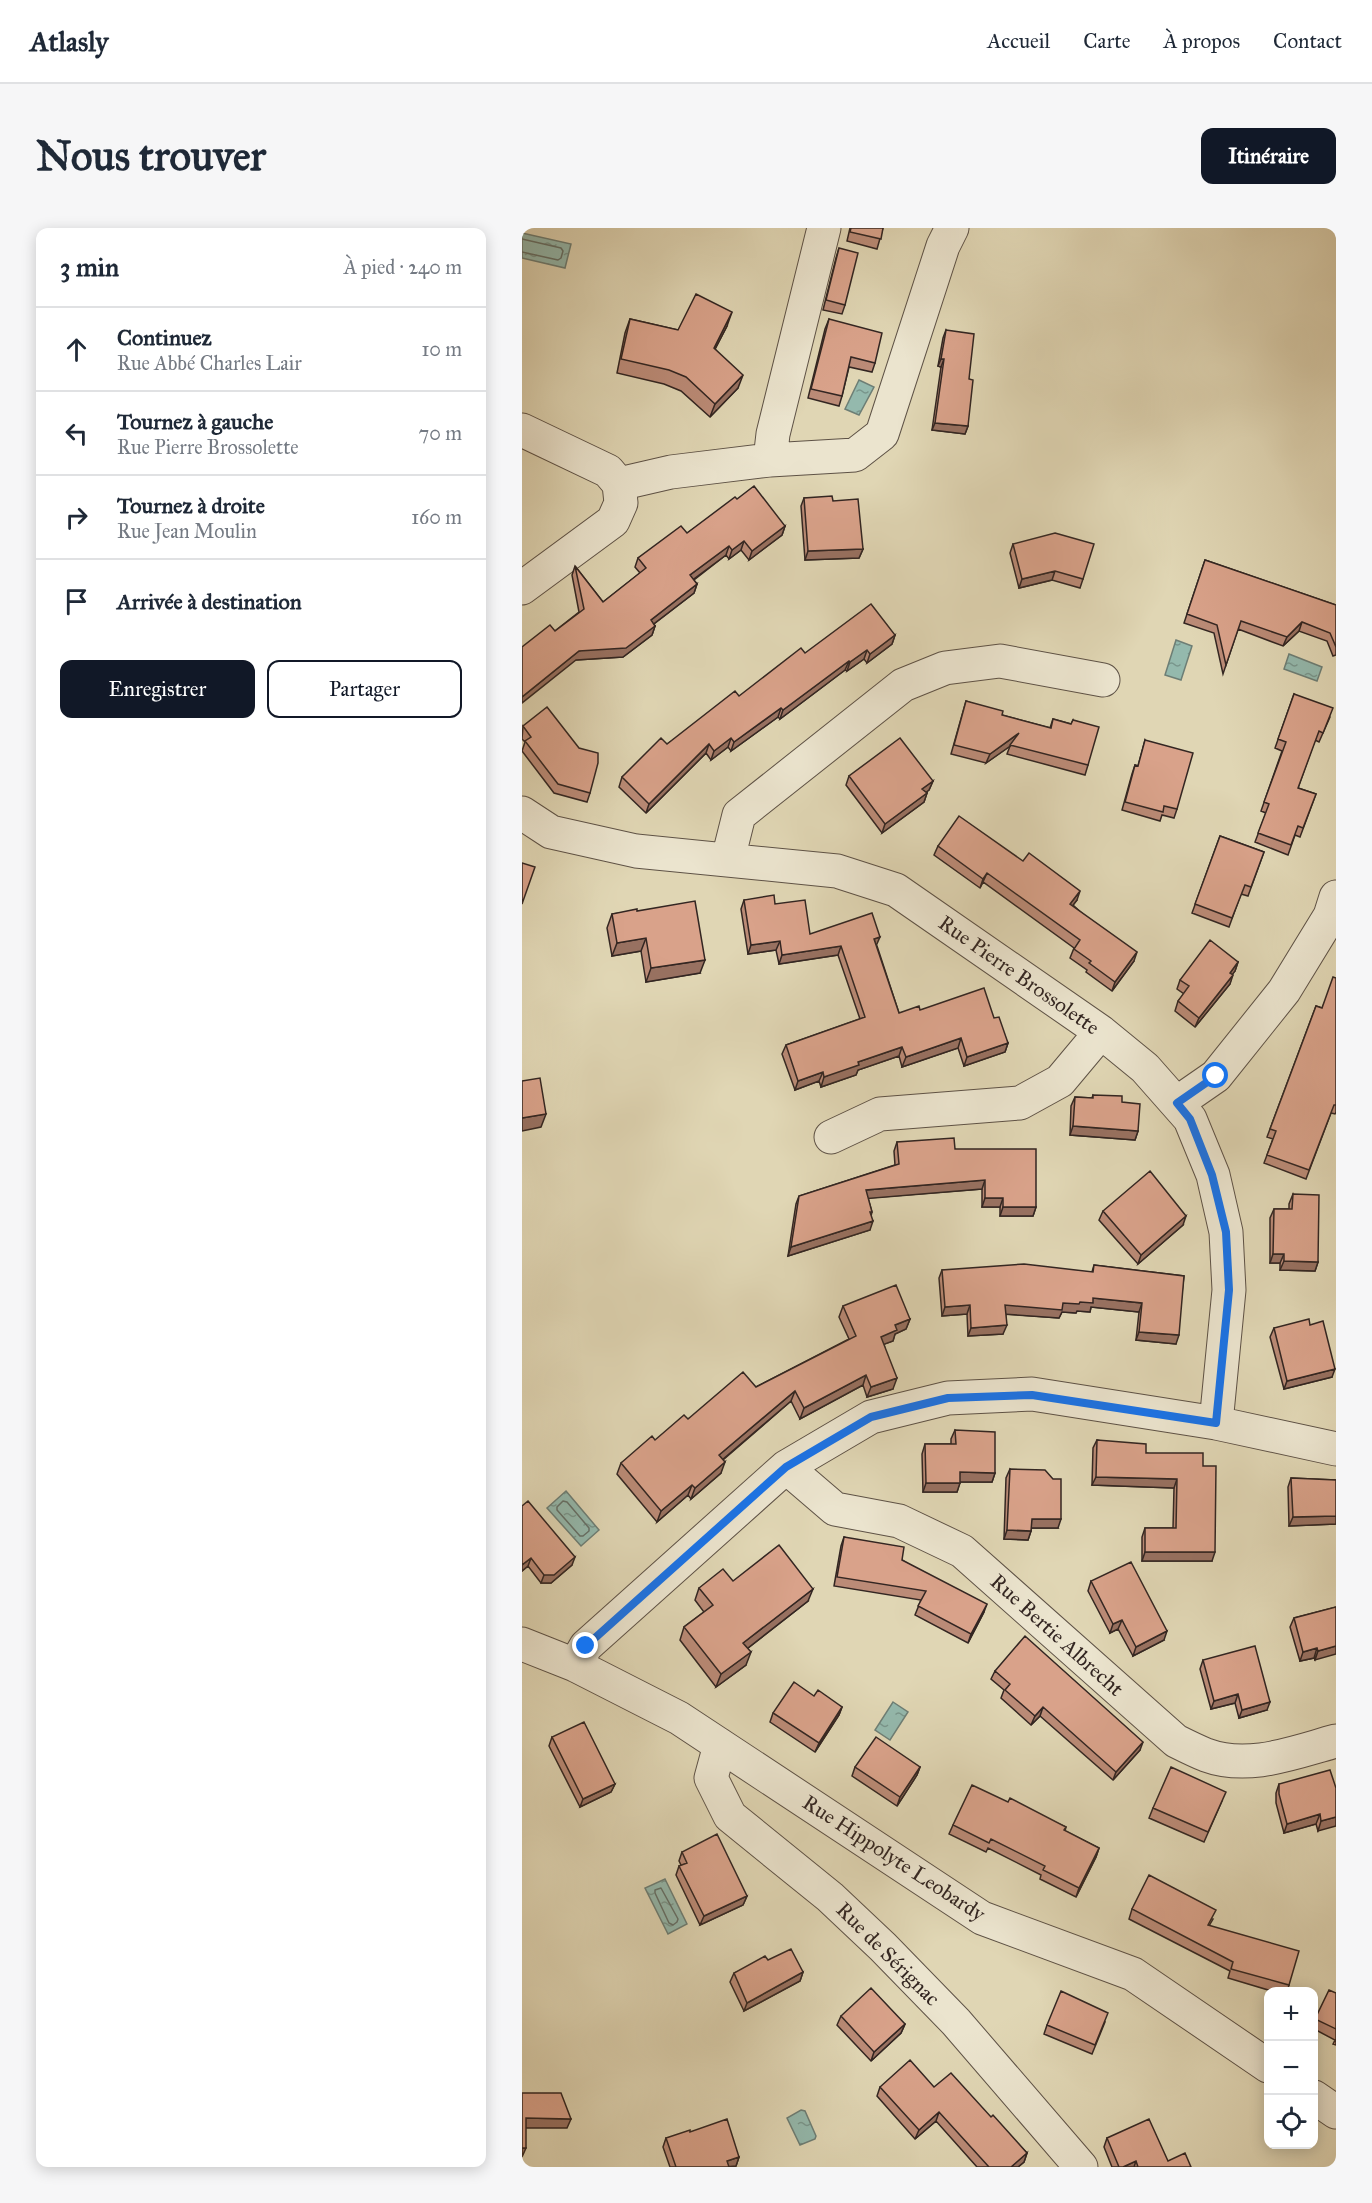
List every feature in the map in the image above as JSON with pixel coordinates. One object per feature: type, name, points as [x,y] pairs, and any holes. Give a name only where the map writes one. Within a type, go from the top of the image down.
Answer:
[{"type":"street","points":[[770,460],[773,434],[824,228]]},
{"type":"street","points":[[619,483],[671,472],[770,460],[855,455],[882,434],[943,246],[952,228]]},
{"type":"street","points":[[522,430],[608,471],[619,483],[621,503],[613,521],[522,588]]},
{"type":"street","points":[[728,859],[739,815],[903,685],[945,668],[1000,661],[1102,680]]},
{"type":"street","name":"Rue Pierre Brossolette","points":[[522,813],[551,832],[636,851],[837,871],[896,890],[1101,1032],[1145,1068],[1190,1119],[1212,1175],[1226,1232],[1229,1290],[1216,1423]]},
{"type":"street","points":[[1177,1103],[1216,1076],[1284,991],[1329,916],[1336,897]]},
{"type":"street","points":[[831,1137],[880,1114],[1020,1103],[1060,1081],[1101,1032]]},
{"type":"street","points":[[575,1665],[586,1646],[786,1467],[871,1417],[948,1398],[1032,1395],[1216,1423],[1336,1449]]},
{"type":"street","name":"Rue Bertie Albrecht","points":[[786,1467],[835,1509],[899,1521],[962,1551],[1176,1741],[1208,1756],[1247,1762],[1282,1756],[1336,1741]]},
{"type":"street","name":"Rue Hippolyte Leobardy","points":[[522,1644],[575,1665],[679,1718],[982,1917],[1133,1974],[1264,2063]]},
{"type":"street","name":"Rue de Sérignac","points":[[720,1745],[711,1778],[730,1816],[830,1897],[883,1947],[956,2022],[1081,2167]]},
{"type":"street","points":[[1318,2100],[1336,2112]]},
{"type":"water","points":[[522,233],[571,244],[565,268],[522,258]]},
{"type":"water","points":[[859,380],[874,387],[859,415],[845,409]]},
{"type":"water","points":[[1176,640],[1192,646],[1181,680],[1165,675]]},
{"type":"water","points":[[1289,654],[1322,667],[1317,681],[1284,669]]},
{"type":"water","points":[[566,1491],[599,1530],[581,1546],[547,1508]]},
{"type":"water","points":[[893,1702],[908,1712],[890,1740],[875,1730]]},
{"type":"water","points":[[665,1879],[687,1924],[668,1934],[645,1888]]},
{"type":"water","points":[[801,2110],[805,2111],[816,2136],[815,2139],[800,2145],[787,2118]]},
{"type":"building","points":[[851,228],[883,228],[881,239],[850,232]]},
{"type":"building","points":[[839,248],[858,253],[845,305],[826,300]]},
{"type":"building","points":[[696,294],[732,312],[714,348],[743,375],[715,404],[686,377],[669,370],[621,359],[630,319],[678,330]]},
{"type":"building","points":[[829,319],[882,333],[875,363],[851,357],[842,396],[811,389]]},
{"type":"building","points":[[946,330],[974,334],[969,379],[973,380],[968,426],[935,423]]},
{"type":"building","points":[[754,486],[785,526],[752,551],[744,541],[732,550],[729,546],[690,575],[697,584],[651,620],[655,626],[626,648],[579,651],[522,697],[522,647],[550,625],[555,631],[584,609],[575,566],[603,602],[646,568],[638,558],[681,526],[687,533],[735,497],[737,499]]},
{"type":"building","points":[[832,496],[833,501],[858,499],[863,549],[808,551],[804,498]]},
{"type":"building","points":[[1055,533],[1094,544],[1083,579],[1055,571],[1022,579],[1013,544]]},
{"type":"building","points":[[1205,560],[1336,605],[1336,647],[1330,633],[1302,622],[1287,637],[1241,621],[1226,665],[1217,625],[1187,614]]},
{"type":"building","points":[[871,604],[895,635],[870,654],[867,650],[849,661],[783,710],[781,708],[734,742],[731,738],[714,751],[709,744],[649,804],[622,777],[661,738],[667,744],[735,691],[739,696],[801,648],[805,653]]},
{"type":"building","points":[[1294,694],[1333,708],[1323,733],[1319,731],[1298,788],[1316,794],[1303,828],[1298,826],[1291,845],[1258,833],[1269,804],[1264,802],[1286,742],[1278,739]]},
{"type":"building","points":[[966,701],[1003,711],[1002,715],[1051,728],[1053,719],[1071,724],[1073,720],[1099,727],[1088,765],[1010,745],[1019,733],[990,754],[954,745]]},
{"type":"building","points":[[547,707],[579,748],[598,753],[598,763],[590,793],[558,784],[525,741],[531,737],[523,726]]},
{"type":"building","points":[[900,738],[933,781],[922,789],[927,793],[885,824],[849,776]]},
{"type":"building","points":[[1145,740],[1193,753],[1177,809],[1164,806],[1163,812],[1125,802],[1135,765],[1138,766]]},
{"type":"building","points":[[959,816],[1023,861],[1029,853],[1080,891],[1070,904],[1137,952],[1115,982],[1074,949],[1080,940],[987,873],[983,879],[938,846]]},
{"type":"building","points":[[1220,836],[1264,852],[1251,887],[1245,885],[1232,918],[1195,904]]},
{"type":"building","points":[[522,863],[535,867],[522,904]]},
{"type":"building","points":[[774,895],[775,904],[805,900],[810,934],[872,913],[880,937],[874,939],[899,1013],[919,1006],[920,1010],[984,988],[994,1018],[999,1017],[1008,1043],[967,1057],[961,1038],[906,1057],[902,1047],[824,1077],[823,1072],[798,1081],[786,1045],[865,1017],[841,946],[782,955],[780,941],[751,945],[744,900]]},
{"type":"building","points":[[695,901],[705,960],[651,968],[646,938],[617,943],[612,914]]},
{"type":"building","points":[[1210,940],[1238,962],[1230,973],[1233,975],[1199,1018],[1178,1001],[1189,986],[1180,980]]},
{"type":"building","points":[[1333,977],[1336,978],[1336,1105],[1334,1105],[1309,1170],[1267,1155],[1276,1131],[1270,1129],[1316,1006],[1322,1008]]},
{"type":"building","points":[[540,1078],[546,1114],[522,1118],[522,1081]]},
{"type":"building","points":[[1093,1095],[1122,1096],[1122,1102],[1140,1104],[1138,1131],[1073,1126],[1075,1097],[1093,1098]]},
{"type":"building","points":[[954,1138],[955,1149],[1036,1149],[1036,1207],[1003,1207],[1003,1198],[985,1198],[985,1180],[866,1190],[873,1221],[791,1247],[799,1196],[899,1164],[897,1142]]},
{"type":"building","points":[[1150,1171],[1186,1216],[1141,1255],[1103,1211]]},
{"type":"building","points":[[1293,1194],[1319,1195],[1318,1262],[1284,1261],[1284,1254],[1273,1254],[1274,1209],[1292,1209]]},
{"type":"building","points":[[1024,1264],[1093,1272],[1094,1265],[1184,1276],[1179,1335],[1139,1332],[1142,1303],[1093,1298],[1093,1303],[1063,1303],[1062,1310],[1005,1305],[1007,1325],[971,1328],[970,1305],[945,1307],[942,1270]]},
{"type":"building","points":[[896,1285],[910,1319],[895,1325],[897,1330],[881,1337],[897,1378],[871,1387],[866,1375],[804,1408],[795,1391],[719,1455],[725,1462],[695,1488],[692,1485],[661,1511],[621,1463],[652,1436],[655,1440],[684,1415],[688,1419],[743,1372],[756,1387],[856,1336],[843,1306]]},
{"type":"building","points":[[1309,1319],[1310,1325],[1323,1321],[1335,1369],[1287,1381],[1274,1328]]},
{"type":"building","points":[[955,1430],[995,1432],[995,1473],[960,1472],[960,1483],[926,1483],[925,1444],[956,1444]]},
{"type":"building","points":[[1097,1440],[1146,1444],[1146,1453],[1203,1453],[1203,1466],[1216,1466],[1215,1552],[1145,1552],[1145,1528],[1176,1528],[1177,1479],[1096,1477]]},
{"type":"building","points":[[1010,1469],[1045,1470],[1053,1479],[1061,1479],[1061,1519],[1032,1519],[1031,1531],[1007,1530]]},
{"type":"building","points":[[1291,1478],[1336,1480],[1336,1516],[1293,1517]]},
{"type":"building","points":[[528,1501],[575,1557],[554,1575],[544,1575],[531,1558],[522,1565],[522,1506]]},
{"type":"building","points":[[844,1537],[904,1547],[902,1560],[987,1604],[971,1634],[918,1606],[926,1591],[837,1577]]},
{"type":"building","points":[[779,1545],[813,1589],[743,1643],[751,1652],[721,1674],[684,1627],[713,1605],[699,1588],[723,1569],[733,1581]]},
{"type":"building","points":[[1131,1562],[1167,1631],[1136,1647],[1122,1620],[1113,1624],[1091,1581]]},
{"type":"building","points":[[1336,1607],[1336,1646],[1303,1652],[1294,1618]]},
{"type":"building","points":[[1025,1636],[1143,1742],[1116,1772],[1043,1707],[1035,1716],[1005,1690],[1010,1684],[995,1671]]},
{"type":"building","points":[[1255,1646],[1270,1702],[1242,1710],[1238,1694],[1214,1701],[1203,1660]]},
{"type":"building","points":[[794,1682],[814,1696],[818,1690],[842,1707],[819,1743],[773,1713]]},
{"type":"building","points":[[584,1722],[615,1784],[583,1799],[552,1737]]},
{"type":"building","points":[[876,1737],[920,1767],[900,1797],[855,1767]]},
{"type":"building","points":[[1171,1767],[1226,1792],[1208,1832],[1153,1808]]},
{"type":"building","points":[[1330,1770],[1336,1788],[1336,1817],[1321,1821],[1320,1814],[1287,1824],[1279,1794],[1279,1784]]},
{"type":"building","points":[[972,1785],[1008,1802],[1010,1798],[1066,1827],[1064,1830],[1099,1848],[1079,1888],[1043,1870],[1045,1866],[991,1839],[989,1843],[953,1825]]},
{"type":"building","points":[[717,1834],[747,1896],[704,1916],[679,1866],[687,1863],[682,1852]]},
{"type":"building","points":[[1149,1875],[1216,1910],[1208,1925],[1299,1951],[1289,1985],[1231,1969],[1233,1962],[1132,1909]]},
{"type":"building","points":[[791,1949],[803,1972],[747,2003],[734,1973],[765,1956],[768,1960]]},
{"type":"building","points":[[871,1988],[905,2024],[874,2052],[841,2016]]},
{"type":"building","points":[[1329,1990],[1336,1993],[1336,2029],[1318,2020],[1318,2013]]},
{"type":"building","points":[[1061,1991],[1108,2013],[1095,2045],[1047,2025]]},
{"type":"building","points":[[910,2060],[934,2087],[951,2073],[1027,2153],[1011,2167],[989,2167],[939,2112],[919,2130],[880,2087]]},
{"type":"building","points":[[522,2093],[561,2093],[571,2119],[526,2118],[526,2148],[522,2148]]},
{"type":"building","points":[[727,2119],[739,2157],[727,2161],[729,2167],[676,2167],[666,2138]]},
{"type":"building","points":[[1149,2119],[1168,2161],[1185,2153],[1191,2167],[1138,2167],[1136,2161],[1119,2167],[1107,2138]]},
{"type":"route","points":[[586,1646],[786,1467],[871,1417],[948,1398],[1032,1395],[1216,1423],[1229,1290],[1226,1232],[1212,1175],[1190,1119],[1177,1103],[1216,1076]]}]
